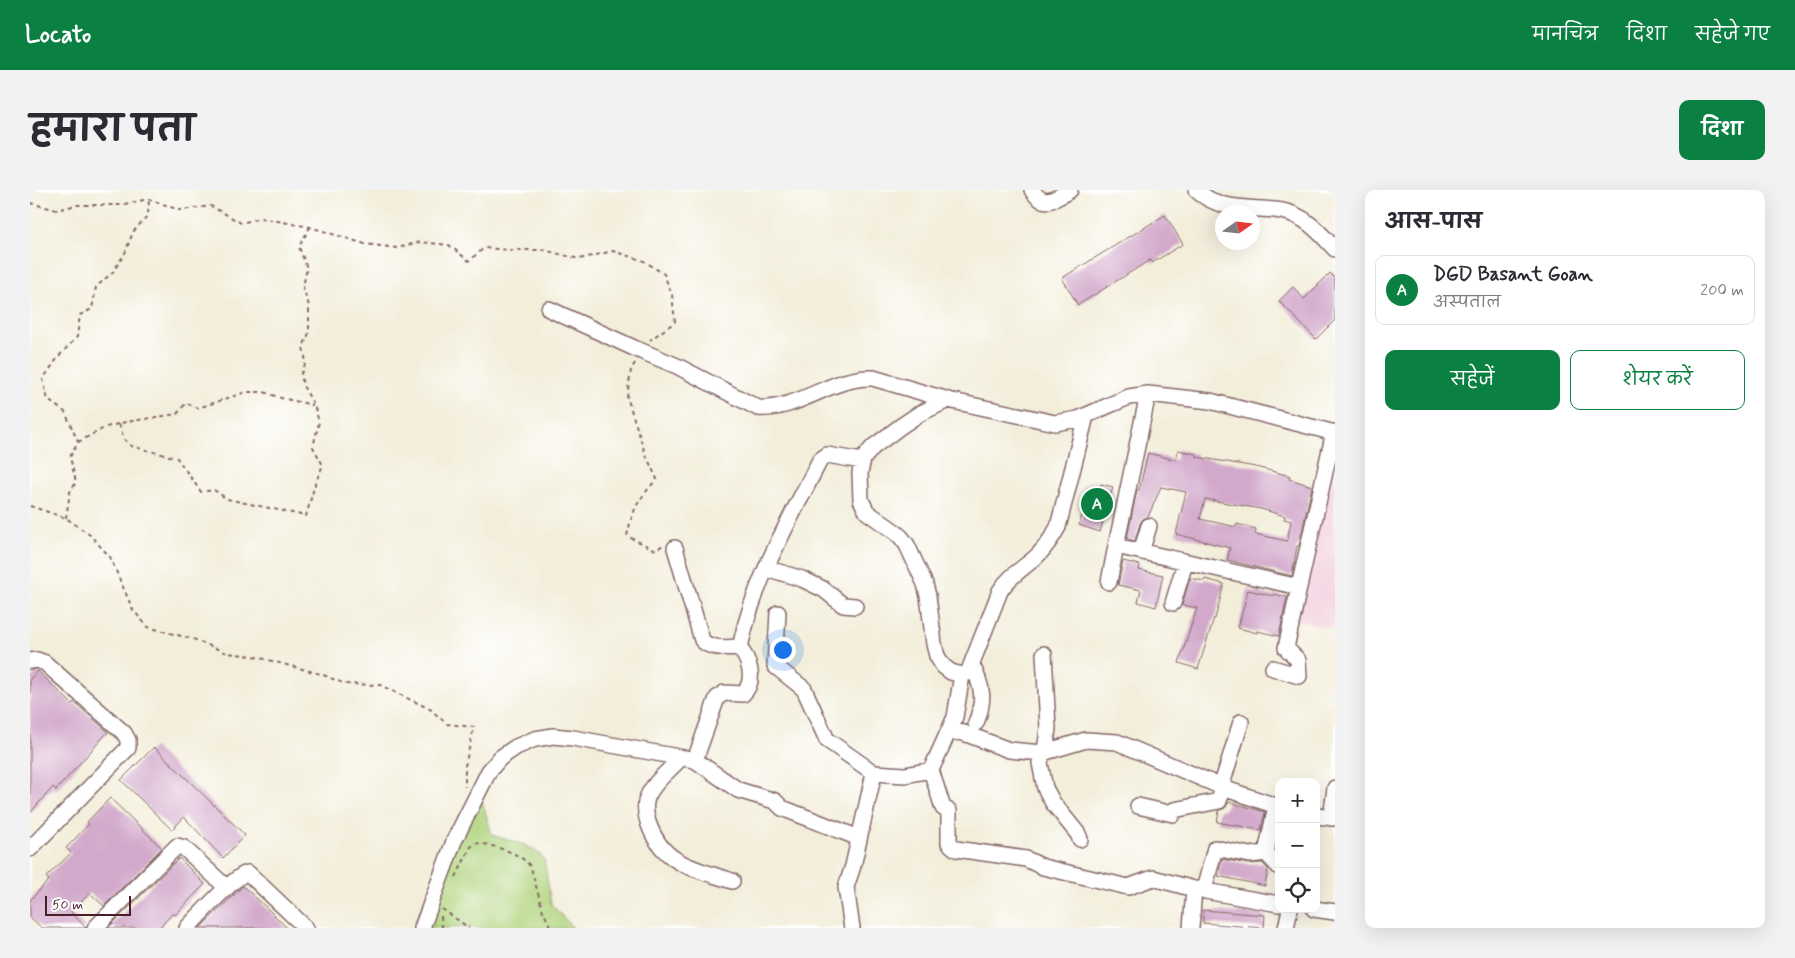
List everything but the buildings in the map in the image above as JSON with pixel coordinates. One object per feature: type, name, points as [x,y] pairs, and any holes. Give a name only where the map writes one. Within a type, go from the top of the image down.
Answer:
[{"type":"street","points":[[1032,190],[1036,197],[1043,201],[1050,201],[1070,190]]},
{"type":"street","points":[[1196,190],[1204,197],[1231,208],[1283,211],[1301,218],[1316,228],[1335,249]]},
{"type":"street","points":[[549,309],[696,375],[758,408],[768,409],[781,406],[841,382],[873,378],[948,400],[1048,422],[1070,422],[1129,397],[1148,394],[1210,401],[1335,432],[1286,648],[1298,660],[1299,676],[1272,668]]},
{"type":"street","points":[[1109,582],[1148,394]]},
{"type":"street","points":[[948,400],[901,426],[867,453],[862,461],[860,492],[863,506],[867,512],[901,537],[907,545],[926,590],[934,644],[937,656],[943,666],[951,672],[967,670],[979,678],[983,695],[981,711],[976,724]]},
{"type":"street","points":[[1086,416],[1058,527],[1041,552],[1005,583],[1000,591],[967,670],[955,718],[931,770],[943,808],[949,811],[949,843],[956,848],[1026,859],[1042,867],[1128,887],[1153,878],[1199,890],[1275,903]]},
{"type":"street","points":[[738,647],[741,643],[752,601],[766,568],[820,460],[828,455],[862,461]]},
{"type":"street","points":[[1141,552],[1149,526]]},
{"type":"street","points":[[1116,546],[1299,587]]},
{"type":"street","points":[[675,548],[702,640],[705,644],[711,646],[738,647],[750,664],[749,683],[747,690],[743,694],[724,693],[717,698],[688,759],[650,792],[646,806],[650,827],[662,849],[676,860],[732,881]]},
{"type":"street","points":[[1173,603],[1186,563]]},
{"type":"street","points":[[766,568],[802,579],[823,589],[843,605],[856,606]]},
{"type":"street","points":[[778,613],[775,666],[804,689],[826,740],[874,773],[905,775],[931,770]]},
{"type":"street","points":[[1044,654],[1048,728],[1046,745],[1040,763],[1045,788],[1053,803],[1080,839]]},
{"type":"street","points":[[30,661],[37,660],[45,663],[124,732],[128,740],[128,748],[123,756],[32,843]]},
{"type":"street","points":[[1138,806],[1173,814],[1174,810],[1219,801],[1223,781],[1241,722]]},
{"type":"street","points":[[949,730],[964,733],[1009,750],[1042,753],[1086,740],[1117,742],[1229,790],[1275,805]]},
{"type":"street","points":[[422,928],[454,840],[489,771],[500,758],[516,747],[535,739],[553,736],[573,738],[688,759],[738,790],[775,801],[782,808],[860,838]]},
{"type":"street","points":[[852,928],[846,887],[860,838],[874,773]]},
{"type":"street","points":[[1328,818],[1335,788]]},
{"type":"street","points":[[1266,853],[1275,818]]},
{"type":"street","points":[[95,928],[177,846],[184,848],[227,888]]},
{"type":"street","points":[[1191,928],[1199,890],[1215,848],[1250,854],[1266,853]]},
{"type":"street","points":[[1266,853],[1275,863]]},
{"type":"street","points":[[187,928],[240,876],[248,873],[306,928]]},
{"type":"street","points":[[1320,910],[1335,912]]},
{"type":"street","points":[[1286,928],[1289,913]]},
{"type":"path","points":[[30,202],[57,210],[77,205],[120,205],[149,199],[179,210],[211,206],[241,223],[261,218],[310,227],[365,244],[397,248],[420,242],[449,245],[469,261],[484,248],[544,250],[579,259],[613,251],[644,262],[664,274],[672,295],[675,322],[652,337],[631,370],[627,397],[645,454],[657,479],[640,497],[631,515],[627,536],[656,550],[670,538],[675,548]]},
{"type":"path","points":[[78,442],[65,412],[48,400],[43,379],[59,356],[77,337],[80,315],[92,309],[96,287],[113,272],[125,254],[133,232],[148,215],[149,199]]},
{"type":"path","points":[[118,424],[124,439],[131,446],[177,458],[201,492],[214,490],[227,499],[306,516],[314,484],[323,465],[313,447],[319,422],[314,406],[303,386],[301,374],[306,362],[303,347],[309,333],[309,306],[303,287],[307,268],[299,247],[310,227]]},
{"type":"path","points":[[66,518],[70,492],[76,482],[70,457],[78,442],[106,427],[178,414],[186,403],[198,408],[246,392],[264,392],[314,406]]},
{"type":"path","points":[[30,506],[66,518],[90,535],[110,557],[133,610],[148,627],[196,640],[227,654],[253,656],[321,674],[345,684],[380,685],[430,709],[447,724],[474,727],[465,766],[465,788],[474,800]]},
{"type":"path","points":[[455,880],[470,848],[475,843],[491,846],[521,857],[528,862],[531,868],[543,911],[552,928]]},
{"type":"path","points":[[442,928],[443,903]]},
{"type":"path","points":[[442,909],[469,928]]},
{"type":"shaded area","points":[[1335,465],[1335,630],[1296,620]]},
{"type":"green space","points":[[481,797],[492,835],[527,846],[544,859],[551,904],[573,928],[422,928],[415,921]]},
{"type":"place","name":"DGD Basant Goan","points":[[1097,504]]}]
